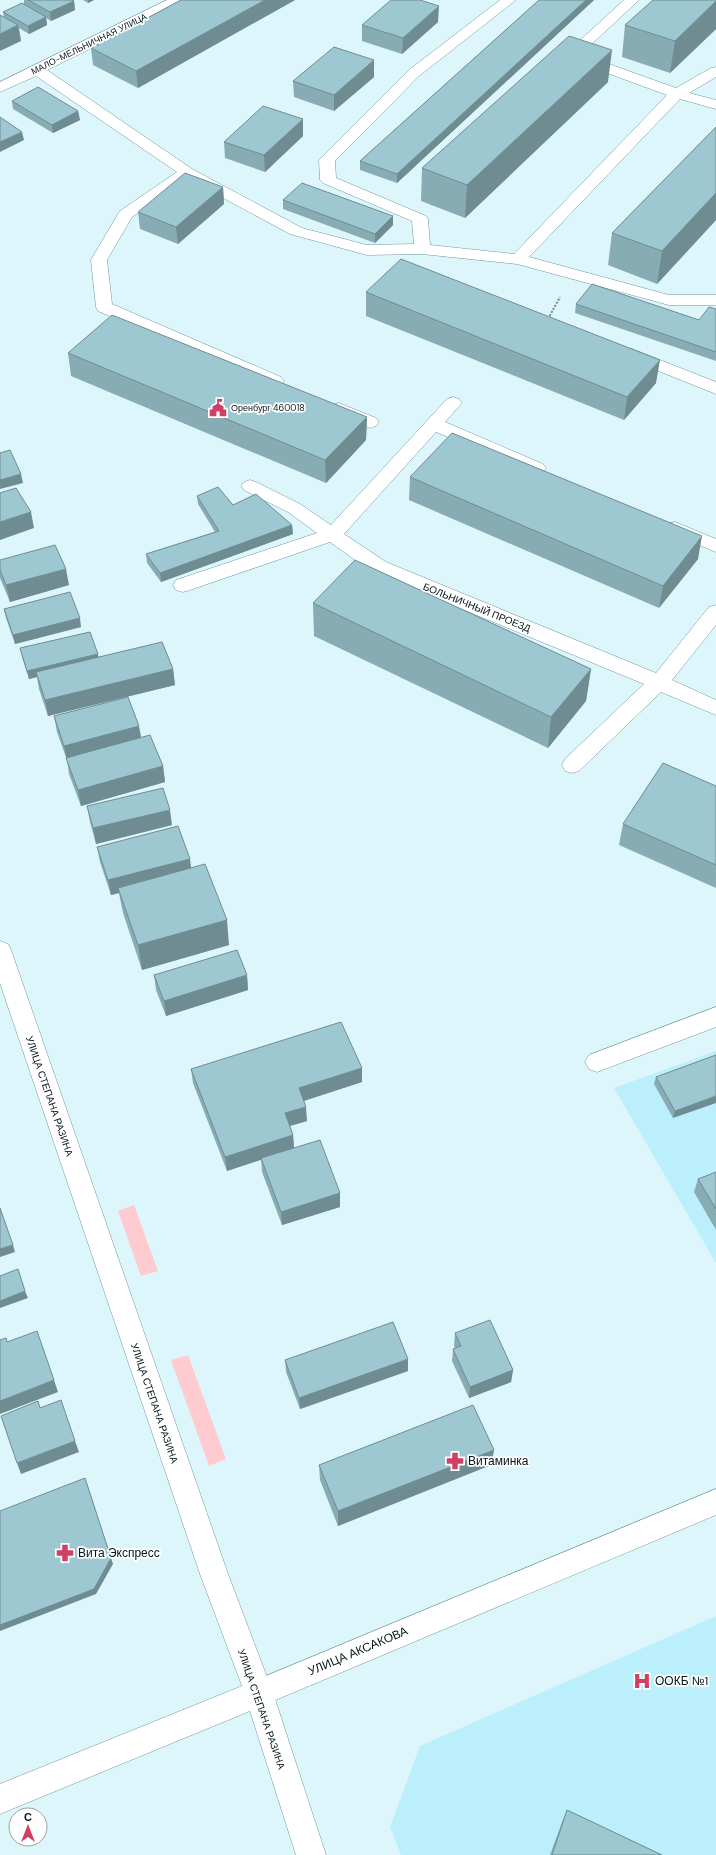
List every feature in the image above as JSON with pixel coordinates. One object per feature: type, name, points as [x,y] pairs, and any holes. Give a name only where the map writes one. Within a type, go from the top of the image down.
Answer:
[{"type":"street","name":"МАЛО-МЕЛЬНИЧНАЯ УЛИЦА","points":[[0,88],[178,0]]},
{"type":"street","points":[[422,249],[420,219],[328,180],[327,160],[414,73],[508,0]]},
{"type":"street","points":[[632,0],[571,56],[677,94],[716,105]]},
{"type":"street","points":[[37,70],[187,172],[296,231],[367,250],[422,249],[518,259],[669,300],[716,300]]},
{"type":"street","points":[[518,259],[677,94],[716,71]]},
{"type":"street","points":[[187,172],[126,214],[99,260],[104,307],[291,388]]},
{"type":"street","points":[[621,349],[716,388]]},
{"type":"street","points":[[327,403],[370,422]]},
{"type":"street","points":[[183,585],[333,534],[453,403]]},
{"type":"street","points":[[433,424],[555,476]]},
{"type":"street","name":"БОЛЬНИЧНЫЙ ПРОЕЗД","points":[[250,486],[294,508],[379,567],[659,682],[716,708]]},
{"type":"street","points":[[656,520],[716,546]]},
{"type":"street","points":[[572,764],[659,682],[716,612]]},
{"type":"street","name":"УЛИЦА СТЕПАНА РАЗИНА","points":[[0,950],[214,1574],[259,1693],[311,1855]]},
{"type":"street","points":[[597,1062],[716,1018]]},
{"type":"street","name":"УЛИЦА АКСАКОВА","points":[[0,1799],[259,1693],[716,1502]]},
{"type":"shaded area","points":[[716,1051],[716,1263],[614,1088]]},
{"type":"shaded area","points":[[134,1205],[158,1271],[141,1276],[118,1211]]},
{"type":"shaded area","points":[[188,1355],[226,1459],[209,1466],[171,1360]]},
{"type":"shaded area","name":"ООКБ №1","points":[[716,1616],[716,1855],[401,1855],[390,1827],[420,1746]]},
{"type":"building","points":[[28,0],[72,0],[74,1],[50,12]]},
{"type":"building","points":[[181,0],[265,0],[136,71],[91,48]]},
{"type":"building","points":[[391,0],[420,0],[439,6],[403,38],[362,25]]},
{"type":"building","points":[[539,0],[586,0],[397,174],[360,161]]},
{"type":"building","points":[[653,0],[716,1],[675,41],[625,25]]},
{"type":"building","points":[[22,3],[46,17],[28,26],[3,12]]},
{"type":"building","points":[[0,15],[18,25],[0,34]]},
{"type":"building","points":[[569,36],[612,50],[467,185],[422,168]]},
{"type":"building","points":[[334,47],[374,60],[334,95],[293,81]]},
{"type":"building","points":[[38,87],[78,111],[52,125],[12,101]]},
{"type":"building","points":[[263,106],[303,119],[264,155],[224,142]]},
{"type":"building","points":[[0,117],[22,132],[0,142]]},
{"type":"building","points":[[716,127],[716,193],[662,251],[612,233]]},
{"type":"building","points":[[185,173],[223,187],[176,227],[138,212]]},
{"type":"building","points":[[302,183],[393,216],[375,234],[283,200]]},
{"type":"building","points":[[401,259],[660,360],[627,397],[366,292]]},
{"type":"building","points":[[592,284],[699,320],[709,307],[716,309],[716,352],[576,304]]},
{"type":"building","points":[[112,315],[367,417],[325,460],[68,353]]},
{"type":"building","points":[[452,433],[702,536],[663,586],[410,477]]},
{"type":"building","points":[[10,450],[21,474],[0,480],[0,453]]},
{"type":"building","points":[[218,487],[233,505],[256,494],[292,525],[160,573],[146,554],[219,531],[197,496]]},
{"type":"building","points":[[16,488],[31,512],[0,522],[0,493]]},
{"type":"building","points":[[55,545],[66,569],[6,585],[0,570],[0,560]]},
{"type":"building","points":[[355,560],[591,669],[551,717],[313,603]]},
{"type":"building","points":[[70,592],[80,618],[13,635],[4,609]]},
{"type":"building","points":[[90,632],[98,654],[27,671],[20,648]]},
{"type":"building","points":[[162,642],[173,669],[45,700],[36,672]]},
{"type":"building","points":[[128,697],[139,726],[64,746],[54,716]]},
{"type":"building","points":[[150,735],[163,766],[78,790],[66,758]]},
{"type":"building","points":[[663,763],[716,786],[716,865],[623,824]]},
{"type":"building","points":[[163,788],[170,810],[93,828],[87,806]]},
{"type":"building","points":[[178,826],[190,859],[108,880],[97,847]]},
{"type":"building","points":[[205,864],[227,920],[138,945],[118,888]]},
{"type":"building","points":[[237,950],[247,975],[164,1001],[154,975]]},
{"type":"building","points":[[341,1022],[362,1068],[299,1088],[306,1107],[285,1113],[293,1135],[225,1157],[191,1069]]},
{"type":"building","points":[[716,1055],[716,1096],[675,1111],[656,1077]]},
{"type":"building","points":[[320,1140],[340,1193],[281,1212],[261,1158]]},
{"type":"building","points":[[716,1172],[716,1209],[698,1179]]},
{"type":"building","points":[[0,1208],[13,1245],[0,1249]]},
{"type":"building","points":[[18,1269],[25,1291],[0,1301],[0,1276]]},
{"type":"building","points":[[490,1320],[513,1370],[470,1387],[453,1349],[461,1346],[455,1333]]},
{"type":"building","points":[[393,1322],[408,1359],[299,1398],[285,1360]]},
{"type":"building","points":[[37,1331],[54,1380],[0,1401],[0,1340],[6,1338],[7,1342]]},
{"type":"building","points":[[61,1400],[75,1441],[17,1463],[1,1416],[38,1401],[40,1408]]},
{"type":"building","points":[[473,1405],[494,1450],[338,1511],[319,1465]]},
{"type":"building","points":[[85,1478],[111,1558],[94,1589],[0,1625],[0,1511]]},
{"type":"building","points":[[567,1810],[662,1855],[552,1855]]},
{"type":"place","name":"Оренбург 460018","points":[[218,408]]},
{"type":"place","name":"Витаминка","points":[[455,1461]]},
{"type":"place","name":"Вита Экспресс","points":[[65,1553]]},
{"type":"place","name":"ООКБ №1","points":[[642,1681]]}]
